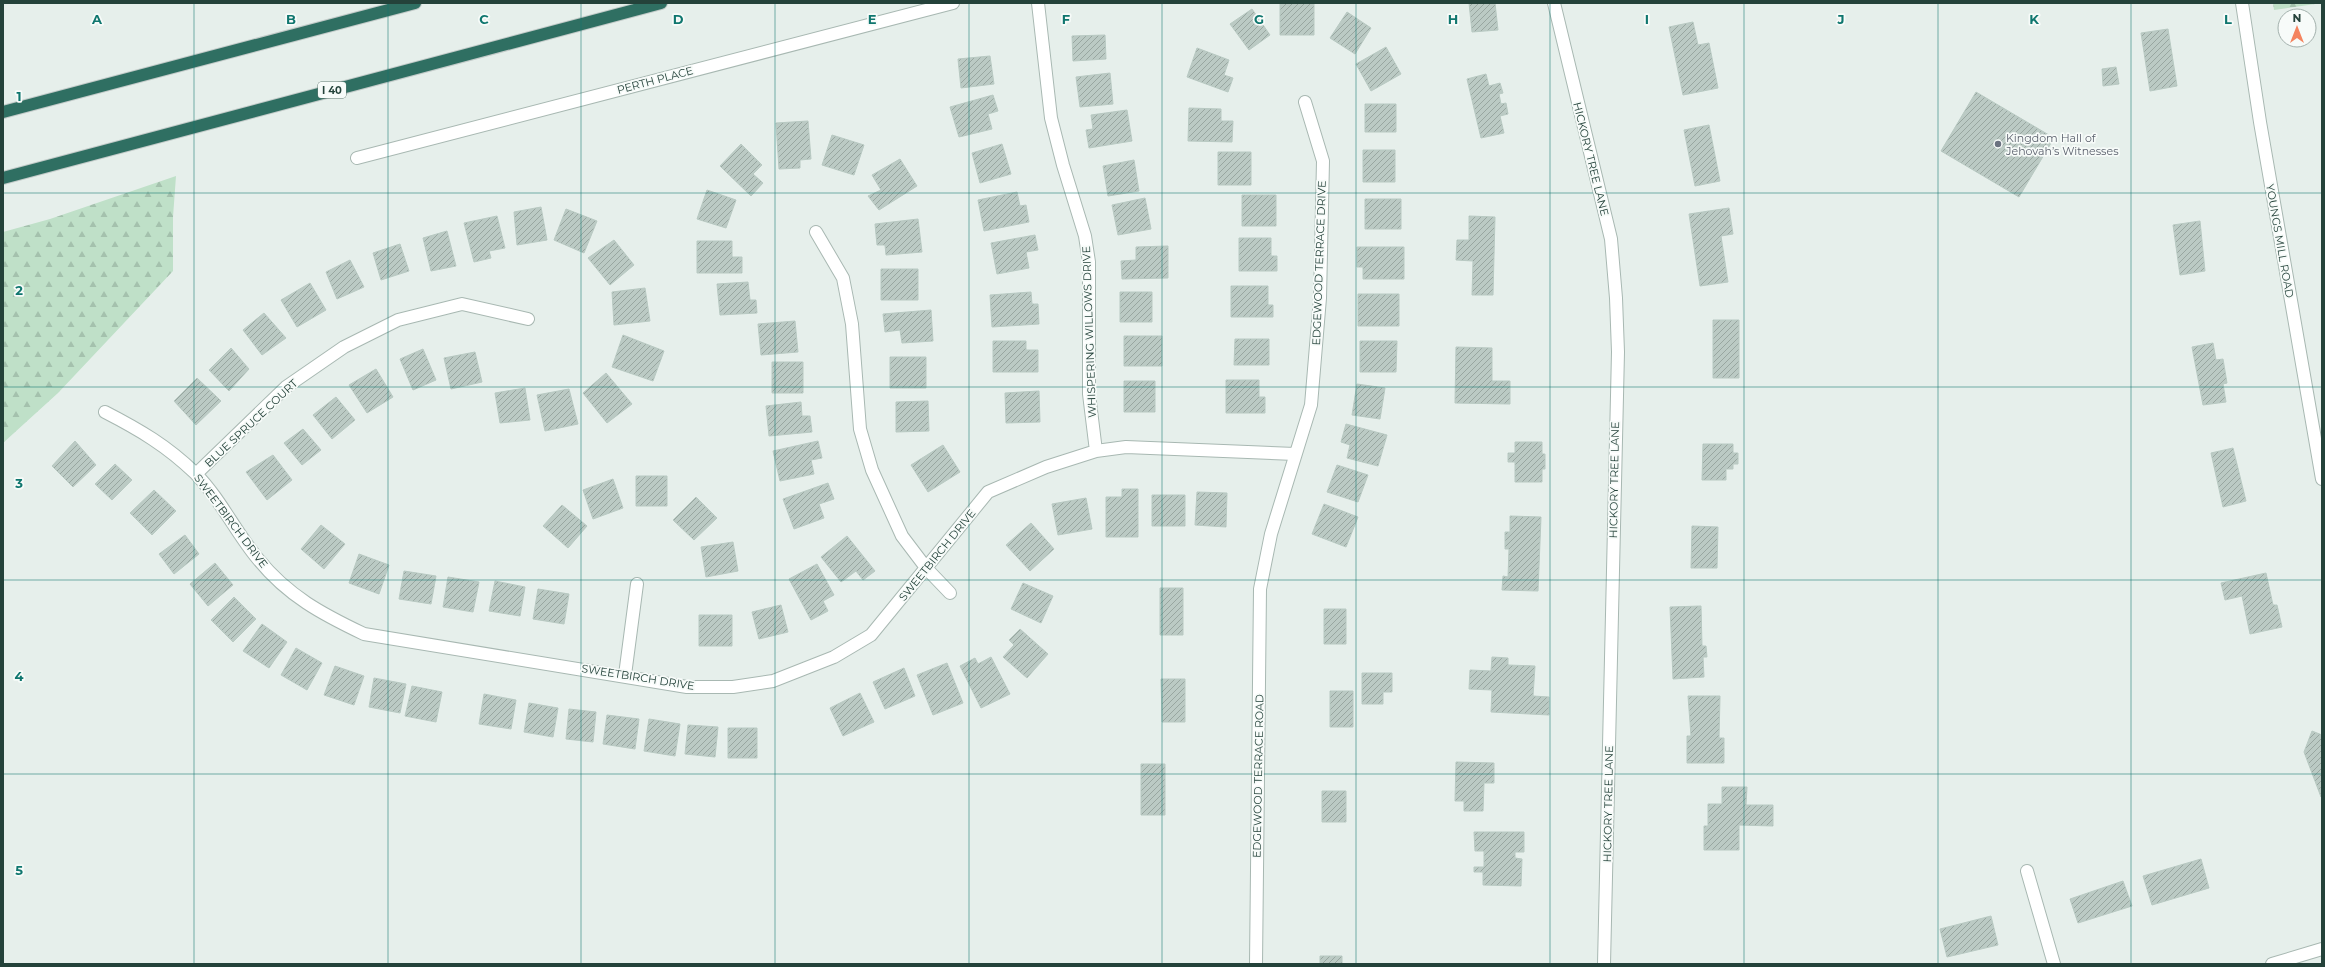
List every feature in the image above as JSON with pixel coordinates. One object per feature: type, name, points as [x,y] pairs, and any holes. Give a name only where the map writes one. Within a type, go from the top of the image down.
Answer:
[{"type":"highway","points":[[3,112],[415,3]]},
{"type":"highway","name":"I 40","points":[[3,178],[661,3]]},
{"type":"street","name":"PERTH PLACE","points":[[357,158],[953,3]]},
{"type":"street","name":"WHISPERING WILLOWS DRIVE","points":[[1038,3],[1051,118],[1062,165],[1086,236],[1089,262],[1089,394],[1096,451]]},
{"type":"street","name":"HICKORY TREE LANE","points":[[1554,3],[1611,239],[1616,298],[1618,352],[1604,964]]},
{"type":"street","name":"YOUNGS MILL ROAD","points":[[2242,3],[2260,122],[2322,479]]},
{"type":"street","name":"EDGEWOOD TERRACE DRIVE","points":[[1260,588],[1271,534],[1311,405],[1320,298],[1323,160],[1305,102]]},
{"type":"street","points":[[816,232],[843,278],[852,324],[860,429],[872,470],[902,536],[926,569],[950,593]]},
{"type":"street","name":"BLUE SPRUCE COURT","points":[[196,474],[286,387],[344,347],[398,320],[462,304],[528,319]]},
{"type":"street","name":"SWEETBIRCH DRIVE","points":[[105,412],[152,437],[196,474],[257,559],[284,588],[321,614],[364,634],[687,686],[734,687],[773,681],[834,657],[871,635],[988,492],[1046,467],[1096,451],[1126,447],[1295,454]]},
{"type":"street","points":[[625,675],[637,584]]},
{"type":"street","name":"EDGEWOOD TERRACE ROAD","points":[[1256,964],[1260,588]]},
{"type":"street","points":[[2027,871],[2054,964]]},
{"type":"street","points":[[2272,964],[2322,949]]},
{"type":"green space","points":[[2273,3],[2322,3],[2277,8],[2277,10],[2274,10]]},
{"type":"green space","points":[[176,176],[173,217],[173,271],[58,393],[3,443],[3,232],[50,219]]},
{"type":"building","points":[[1280,3],[1314,3],[1314,35],[1280,35]]},
{"type":"building","points":[[1469,3],[1495,3],[1498,30],[1472,32]]},
{"type":"building","points":[[1252,9],[1270,35],[1249,50],[1230,24]]},
{"type":"building","points":[[1347,12],[1371,28],[1355,54],[1330,38]]},
{"type":"building","points":[[1693,22],[1698,45],[1709,43],[1718,88],[1683,95],[1669,27]]},
{"type":"building","points":[[2168,29],[2177,86],[2150,91],[2141,33]]},
{"type":"building","points":[[1105,35],[1106,59],[1073,61],[1072,36]]},
{"type":"building","points":[[1386,47],[1401,74],[1371,91],[1356,64]]},
{"type":"building","points":[[1197,48],[1229,60],[1224,75],[1233,78],[1228,92],[1187,77]]},
{"type":"building","points":[[990,56],[994,84],[961,88],[958,59]]},
{"type":"building","points":[[2116,67],[2119,84],[2103,86],[2102,69]]},
{"type":"building","points":[[1110,73],[1113,104],[1080,107],[1076,77]]},
{"type":"building","points":[[1486,74],[1489,86],[1500,83],[1503,93],[1499,94],[1501,104],[1506,103],[1508,114],[1500,116],[1504,133],[1481,138],[1467,79]]},
{"type":"building","name":"Kingdom Hall of Jehovah’s Witnesses","points":[[1976,92],[2054,138],[2019,197],[1941,151]]},
{"type":"building","points":[[993,95],[998,111],[988,114],[992,129],[959,137],[950,107]]},
{"type":"building","points":[[1365,104],[1396,104],[1396,132],[1365,132]]},
{"type":"building","points":[[1189,108],[1221,109],[1221,121],[1233,121],[1232,142],[1188,141]]},
{"type":"building","points":[[1127,110],[1132,141],[1089,148],[1086,130],[1093,129],[1091,115]]},
{"type":"building","points":[[808,121],[811,159],[800,160],[800,168],[779,169],[776,123]]},
{"type":"building","points":[[1709,125],[1720,181],[1695,186],[1684,130]]},
{"type":"building","points":[[832,135],[864,145],[854,175],[822,165]]},
{"type":"building","points":[[741,144],[762,165],[753,174],[763,183],[751,196],[720,166]]},
{"type":"building","points":[[1002,144],[1011,174],[980,183],[972,153]]},
{"type":"building","points":[[1363,150],[1395,150],[1395,182],[1363,182]]},
{"type":"building","points":[[1218,152],[1251,152],[1251,185],[1218,185]]},
{"type":"building","points":[[900,159],[917,186],[879,210],[868,196],[881,190],[872,175]]},
{"type":"building","points":[[1134,160],[1139,191],[1108,196],[1103,166]]},
{"type":"building","points":[[707,190],[736,200],[726,228],[697,219]]},
{"type":"building","points":[[1017,192],[1020,206],[1026,205],[1029,222],[984,231],[978,200]]},
{"type":"building","points":[[1242,195],[1276,195],[1276,226],[1242,226]]},
{"type":"building","points":[[1145,198],[1151,229],[1118,235],[1112,205]]},
{"type":"building","points":[[1365,199],[1401,199],[1401,229],[1365,229]]},
{"type":"building","points":[[541,207],[547,240],[517,245],[514,212]]},
{"type":"building","points":[[1729,208],[1733,234],[1721,236],[1728,282],[1700,286],[1689,214]]},
{"type":"building","points":[[566,209],[597,221],[584,253],[554,240]]},
{"type":"building","points":[[497,216],[505,248],[489,251],[491,258],[474,262],[464,223]]},
{"type":"building","points":[[1469,216],[1495,217],[1493,295],[1472,295],[1473,261],[1456,260],[1457,240],[1469,240]]},
{"type":"building","points":[[918,219],[922,252],[886,255],[885,245],[877,245],[875,224]]},
{"type":"building","points":[[2200,221],[2205,271],[2180,275],[2173,225]]},
{"type":"building","points":[[447,231],[456,266],[431,271],[423,238]]},
{"type":"building","points":[[1035,235],[1038,250],[1026,252],[1029,268],[997,274],[991,243]]},
{"type":"building","points":[[1239,238],[1271,238],[1271,256],[1277,256],[1277,271],[1239,271]]},
{"type":"building","points":[[614,240],[634,265],[610,285],[588,258]]},
{"type":"building","points":[[697,241],[732,241],[732,257],[742,257],[742,273],[697,273]]},
{"type":"building","points":[[400,244],[409,271],[381,280],[373,253]]},
{"type":"building","points":[[1168,246],[1168,278],[1122,279],[1121,261],[1136,260],[1136,247]]},
{"type":"building","points":[[1357,247],[1404,247],[1404,279],[1363,279],[1363,267],[1357,267]]},
{"type":"building","points":[[350,260],[364,287],[337,299],[326,272]]},
{"type":"building","points":[[881,269],[918,269],[918,300],[881,300]]},
{"type":"building","points":[[748,282],[750,300],[756,300],[757,313],[720,315],[717,284]]},
{"type":"building","points":[[310,283],[326,310],[297,327],[281,300]]},
{"type":"building","points":[[1231,286],[1268,286],[1268,305],[1273,305],[1273,317],[1231,317]]},
{"type":"building","points":[[645,288],[650,321],[614,325],[612,292]]},
{"type":"building","points":[[1031,292],[1032,304],[1038,304],[1039,324],[992,327],[990,295]]},
{"type":"building","points":[[1120,292],[1152,292],[1152,322],[1120,322]]},
{"type":"building","points":[[1358,294],[1399,294],[1399,326],[1358,326]]},
{"type":"building","points":[[931,310],[933,341],[902,343],[900,330],[885,332],[883,314]]},
{"type":"building","points":[[264,313],[286,338],[262,355],[243,330]]},
{"type":"building","points":[[1713,320],[1739,320],[1739,378],[1713,378]]},
{"type":"building","points":[[795,321],[798,352],[761,355],[758,324]]},
{"type":"building","points":[[623,335],[664,351],[653,381],[612,367]]},
{"type":"building","points":[[1124,336],[1162,336],[1162,366],[1124,366]]},
{"type":"building","points":[[1235,339],[1269,339],[1269,365],[1234,365]]},
{"type":"building","points":[[993,341],[1026,341],[1026,350],[1038,350],[1038,372],[993,372]]},
{"type":"building","points":[[1360,341],[1397,341],[1396,372],[1360,372]]},
{"type":"building","points":[[2213,343],[2216,360],[2223,359],[2227,383],[2223,384],[2226,402],[2203,405],[2192,347]]},
{"type":"building","points":[[1456,347],[1492,348],[1492,381],[1510,381],[1510,404],[1455,403]]},
{"type":"building","points":[[231,348],[249,369],[229,391],[209,370]]},
{"type":"building","points":[[423,349],[436,380],[413,390],[400,359]]},
{"type":"building","points":[[475,352],[482,382],[451,389],[444,358]]},
{"type":"building","points":[[890,357],[926,357],[926,388],[890,388]]},
{"type":"building","points":[[772,362],[803,362],[803,393],[772,393]]},
{"type":"building","points":[[376,369],[393,397],[367,413],[349,385]]},
{"type":"building","points":[[606,373],[632,404],[607,423],[583,393]]},
{"type":"building","points":[[197,378],[221,401],[196,425],[174,401]]},
{"type":"building","points":[[1226,380],[1259,380],[1259,397],[1265,397],[1265,413],[1226,413]]},
{"type":"building","points":[[1124,381],[1155,381],[1155,412],[1124,412]]},
{"type":"building","points":[[1357,384],[1385,388],[1380,419],[1352,415]]},
{"type":"building","points":[[525,388],[530,420],[500,423],[495,393]]},
{"type":"building","points":[[569,389],[578,424],[545,431],[537,395]]},
{"type":"building","points":[[1039,391],[1040,422],[1006,423],[1005,393]]},
{"type":"building","points":[[336,397],[355,420],[332,439],[313,415]]},
{"type":"building","points":[[928,401],[929,431],[896,432],[896,402]]},
{"type":"building","points":[[801,402],[802,416],[810,416],[812,432],[769,436],[766,406]]},
{"type":"building","points":[[1346,424],[1387,435],[1378,466],[1347,458],[1350,445],[1341,442]]},
{"type":"building","points":[[303,429],[321,450],[302,465],[284,443]]},
{"type":"building","points":[[75,441],[96,465],[73,487],[52,466]]},
{"type":"building","points":[[818,441],[822,458],[811,460],[814,474],[780,481],[773,451]]},
{"type":"building","points":[[1515,442],[1542,442],[1542,454],[1545,454],[1545,469],[1542,469],[1542,482],[1515,482],[1515,462],[1508,462],[1508,453],[1515,453]]},
{"type":"building","points":[[1703,444],[1733,444],[1733,453],[1738,453],[1738,464],[1733,464],[1733,469],[1726,469],[1726,480],[1702,480]]},
{"type":"building","points":[[943,445],[960,472],[928,492],[911,465]]},
{"type":"building","points":[[2233,448],[2246,501],[2223,507],[2211,453]]},
{"type":"building","points":[[273,455],[292,480],[267,500],[246,472]]},
{"type":"building","points":[[115,464],[132,480],[112,500],[95,484]]},
{"type":"building","points":[[1337,465],[1368,475],[1358,502],[1327,492]]},
{"type":"building","points":[[636,476],[667,476],[667,506],[636,506]]},
{"type":"building","points":[[613,479],[623,508],[593,519],[583,490]]},
{"type":"building","points":[[828,483],[834,499],[819,504],[824,518],[794,529],[783,499]]},
{"type":"building","points":[[1122,489],[1138,489],[1138,537],[1106,537],[1106,497],[1122,497]]},
{"type":"building","points":[[154,490],[176,511],[152,535],[130,513]]},
{"type":"building","points":[[1197,492],[1227,493],[1226,527],[1195,525]]},
{"type":"building","points":[[1152,495],[1185,495],[1185,526],[1152,526]]},
{"type":"building","points":[[696,497],[717,518],[694,540],[673,520]]},
{"type":"building","points":[[1086,498],[1092,529],[1058,535],[1052,504]]},
{"type":"building","points":[[1324,504],[1358,517],[1346,547],[1312,534]]},
{"type":"building","points":[[562,505],[587,526],[568,548],[543,526]]},
{"type":"building","points":[[1510,516],[1541,517],[1538,591],[1502,590],[1503,576],[1508,577],[1509,549],[1505,549],[1505,532],[1510,532]]},
{"type":"building","points":[[1031,523],[1054,549],[1030,571],[1006,545]]},
{"type":"building","points":[[321,525],[345,544],[324,569],[301,549]]},
{"type":"building","points":[[1692,526],[1718,527],[1717,568],[1691,568]]},
{"type":"building","points":[[185,535],[199,554],[174,574],[159,554]]},
{"type":"building","points":[[847,536],[875,571],[863,580],[856,571],[841,582],[821,557]]},
{"type":"building","points":[[733,542],[738,571],[706,577],[701,547]]},
{"type":"building","points":[[359,554],[389,565],[379,594],[349,583]]},
{"type":"building","points":[[215,563],[233,585],[208,606],[190,584]]},
{"type":"building","points":[[817,564],[834,595],[823,601],[828,611],[811,620],[789,579]]},
{"type":"building","points":[[404,571],[436,576],[431,604],[399,599]]},
{"type":"building","points":[[2266,573],[2273,605],[2277,605],[2282,627],[2250,634],[2242,596],[2225,600],[2221,583]]},
{"type":"building","points":[[448,577],[479,582],[473,612],[443,607]]},
{"type":"building","points":[[495,581],[525,587],[520,616],[489,611]]},
{"type":"building","points":[[1023,583],[1053,596],[1041,623],[1011,609]]},
{"type":"building","points":[[1160,588],[1183,588],[1183,635],[1160,635]]},
{"type":"building","points":[[538,589],[569,594],[564,624],[533,619]]},
{"type":"building","points":[[234,597],[256,619],[233,642],[211,620]]},
{"type":"building","points":[[781,605],[788,632],[759,639],[752,612]]},
{"type":"building","points":[[1701,606],[1702,646],[1706,646],[1707,657],[1703,657],[1704,677],[1673,679],[1670,607]]},
{"type":"building","points":[[1324,609],[1346,609],[1346,644],[1324,644]]},
{"type":"building","points":[[699,615],[732,615],[732,646],[699,646]]},
{"type":"building","points":[[262,624],[287,642],[269,668],[243,651]]},
{"type":"building","points":[[1020,629],[1048,654],[1027,678],[1003,657],[1014,645],[1009,640]]},
{"type":"building","points":[[296,648],[322,663],[307,690],[281,675]]},
{"type":"building","points":[[991,657],[1010,694],[981,708],[960,666],[975,658],[978,664]]},
{"type":"building","points":[[1492,657],[1508,658],[1508,665],[1535,666],[1533,696],[1549,697],[1549,715],[1491,712],[1492,690],[1469,689],[1470,670],[1491,671]]},
{"type":"building","points":[[947,663],[963,703],[933,715],[917,675]]},
{"type":"building","points":[[335,666],[364,676],[354,705],[324,695]]},
{"type":"building","points":[[904,668],[915,696],[885,709],[873,682]]},
{"type":"building","points":[[1362,673],[1392,673],[1392,692],[1383,692],[1383,704],[1362,704]]},
{"type":"building","points":[[374,678],[406,684],[400,713],[369,707]]},
{"type":"building","points":[[1161,679],[1185,679],[1185,722],[1162,722]]},
{"type":"building","points":[[412,686],[442,692],[436,722],[405,716]]},
{"type":"building","points":[[1330,691],[1353,691],[1353,727],[1330,727]]},
{"type":"building","points":[[860,693],[874,722],[843,736],[830,708]]},
{"type":"building","points":[[484,694],[516,700],[511,729],[479,724]]},
{"type":"building","points":[[1688,696],[1720,696],[1719,738],[1724,738],[1724,763],[1687,763],[1687,736],[1691,736]]},
{"type":"building","points":[[529,703],[558,708],[553,737],[524,732]]},
{"type":"building","points":[[569,709],[596,712],[593,742],[566,739]]},
{"type":"building","points":[[607,715],[639,719],[635,749],[603,744]]},
{"type":"building","points":[[649,719],[680,724],[675,756],[644,751]]},
{"type":"building","points":[[688,725],[718,727],[715,757],[685,754]]},
{"type":"building","points":[[728,728],[757,728],[757,758],[728,758]]},
{"type":"building","points":[[2312,731],[2322,735],[2321,797],[2304,752]]},
{"type":"building","points":[[1456,762],[1494,763],[1494,783],[1484,783],[1483,811],[1464,811],[1464,801],[1455,801]]},
{"type":"building","points":[[1141,764],[1165,764],[1165,815],[1141,815]]},
{"type":"building","points":[[1722,787],[1747,787],[1746,805],[1773,805],[1773,826],[1739,825],[1739,850],[1704,850],[1704,826],[1708,826],[1708,804],[1722,804]]},
{"type":"building","points":[[1322,791],[1346,791],[1346,822],[1322,822]]},
{"type":"building","points":[[1474,832],[1524,832],[1524,852],[1515,852],[1515,858],[1522,859],[1521,886],[1483,885],[1483,872],[1474,872],[1474,867],[1484,867],[1484,851],[1475,851]]},
{"type":"building","points":[[2201,859],[2209,888],[2152,905],[2143,876]]},
{"type":"building","points":[[2123,881],[2132,906],[2078,923],[2070,899]]},
{"type":"building","points":[[1991,916],[1998,945],[1947,957],[1940,929]]},
{"type":"building","points":[[1320,956],[1342,956],[1342,964],[1320,964]]},
{"type":"place","name":"Kingdom Hall of Jehovah’s Witnesses","points":[[1998,144]]}]
